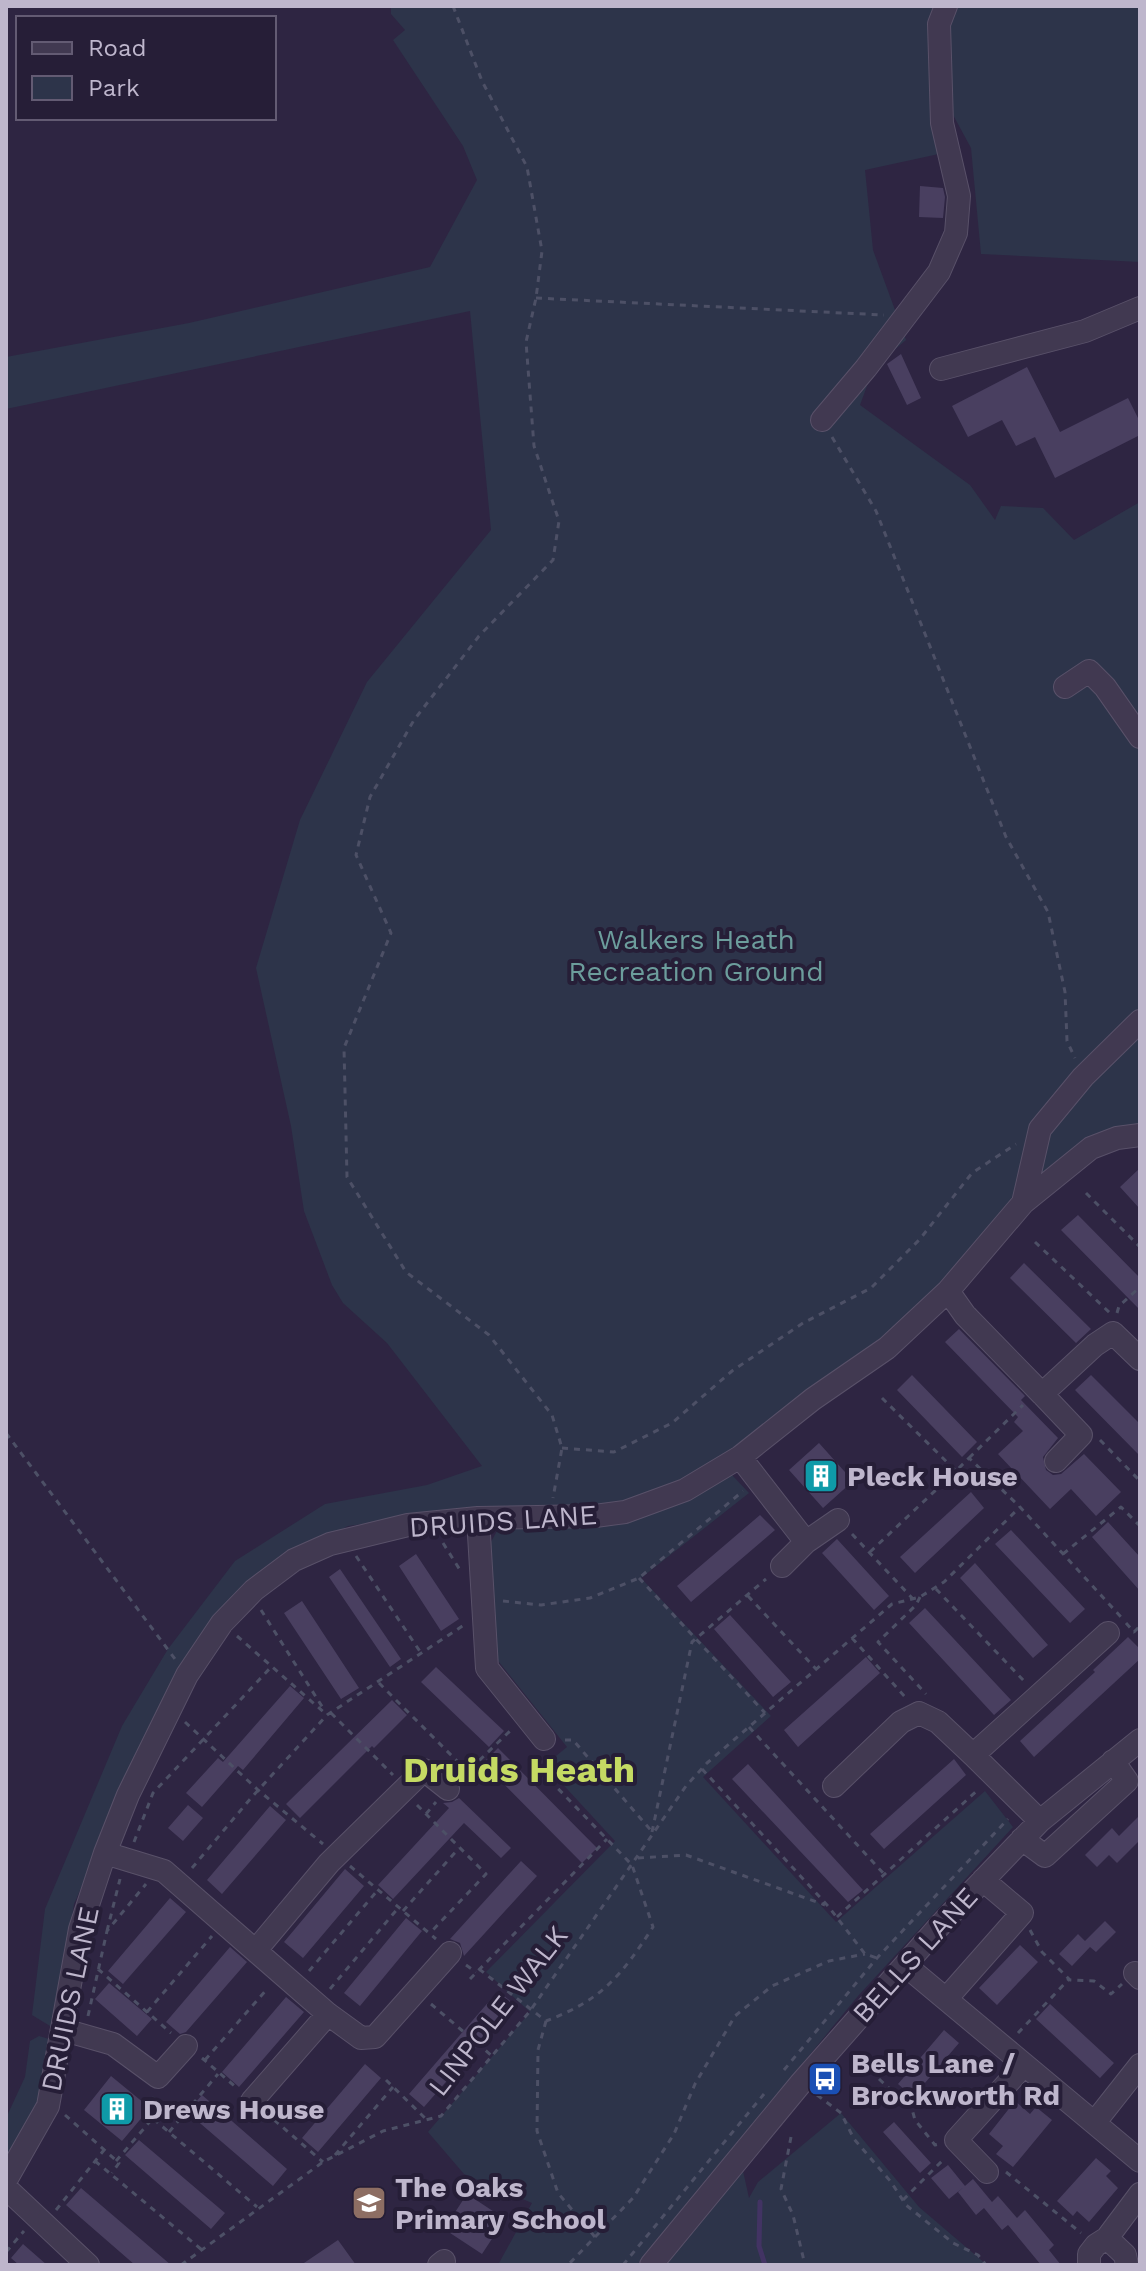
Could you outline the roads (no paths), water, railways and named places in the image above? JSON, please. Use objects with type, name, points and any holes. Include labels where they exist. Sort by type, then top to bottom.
[{"type":"street","points":[[822,420],[939,272],[956,233],[959,196],[942,123],[939,24],[946,6]]},
{"type":"street","points":[[941,369],[1085,331],[1140,308]]},
{"type":"street","points":[[1065,687],[1089,671],[1105,687],[1140,737]]},
{"type":"street","points":[[1023,1203],[1040,1129],[1083,1077],[1140,1021]]},
{"type":"street","name":"DRUIDS LANE","points":[[6,2180],[48,2106],[74,2033],[80,1929],[128,1795],[187,1675],[222,1623],[254,1590],[294,1560],[330,1544],[408,1525],[478,1518],[595,1516],[625,1512],[685,1490],[740,1457],[813,1399],[887,1348],[948,1291],[1023,1203],[1091,1148],[1117,1138],[1140,1135]]},
{"type":"street","points":[[948,1291],[965,1315],[1081,1435],[1056,1461]]},
{"type":"street","points":[[1042,1394],[1095,1345],[1113,1333],[1140,1359]]},
{"type":"street","points":[[740,1457],[806,1542]]},
{"type":"street","points":[[478,1518],[487,1668],[544,1739]]},
{"type":"street","points":[[782,1566],[806,1542],[838,1520]]},
{"type":"street","points":[[973,1755],[1108,1633]]},
{"type":"street","points":[[834,1786],[901,1722],[929,1718],[973,1755],[1040,1821]]},
{"type":"street","name":"BELLS LANE","points":[[651,2265],[801,2083],[983,1880],[1040,1821],[1140,1740]]},
{"type":"street","points":[[1022,1839],[1045,1856],[1127,1781],[1113,1761]]},
{"type":"street","points":[[256,1950],[337,1855],[424,1770],[448,1789]]},
{"type":"street","points":[[105,1853],[159,1869],[361,2038],[375,2037],[450,1953]]},
{"type":"street","points":[[946,1999],[1022,1913],[983,1880]]},
{"type":"street","points":[[905,1965],[1140,2161]]},
{"type":"street","points":[[252,2101],[323,2009]]},
{"type":"street","points":[[74,2033],[113,2044],[158,2077],[186,2046]]},
{"type":"street","points":[[987,2172],[958,2142],[1024,2065]]},
{"type":"street","points":[[1095,2122],[1140,2065]]},
{"type":"street","points":[[6,2188],[88,2265]]},
{"type":"street","points":[[1127,2265],[1125,2255],[1097,2249],[1140,2194]]},
{"type":"waterway","points":[[760,2202],[759,2246],[765,2265]]},
{"type":"place","name":"Pleck House","points":[[821,1476]]},
{"type":"place","name":"Bells Lane / Brockworth Rd","points":[[825,2079]]},
{"type":"place","name":"Drews House","points":[[117,2109]]},
{"type":"place","name":"The Oaks Primary School","points":[[369,2203]]},
{"type":"district","name":"Druids Heath","points":[[519,1770]]},
{"type":"park label","name":"Walkers Heath Recreation Ground","points":[[696,955]]}]
